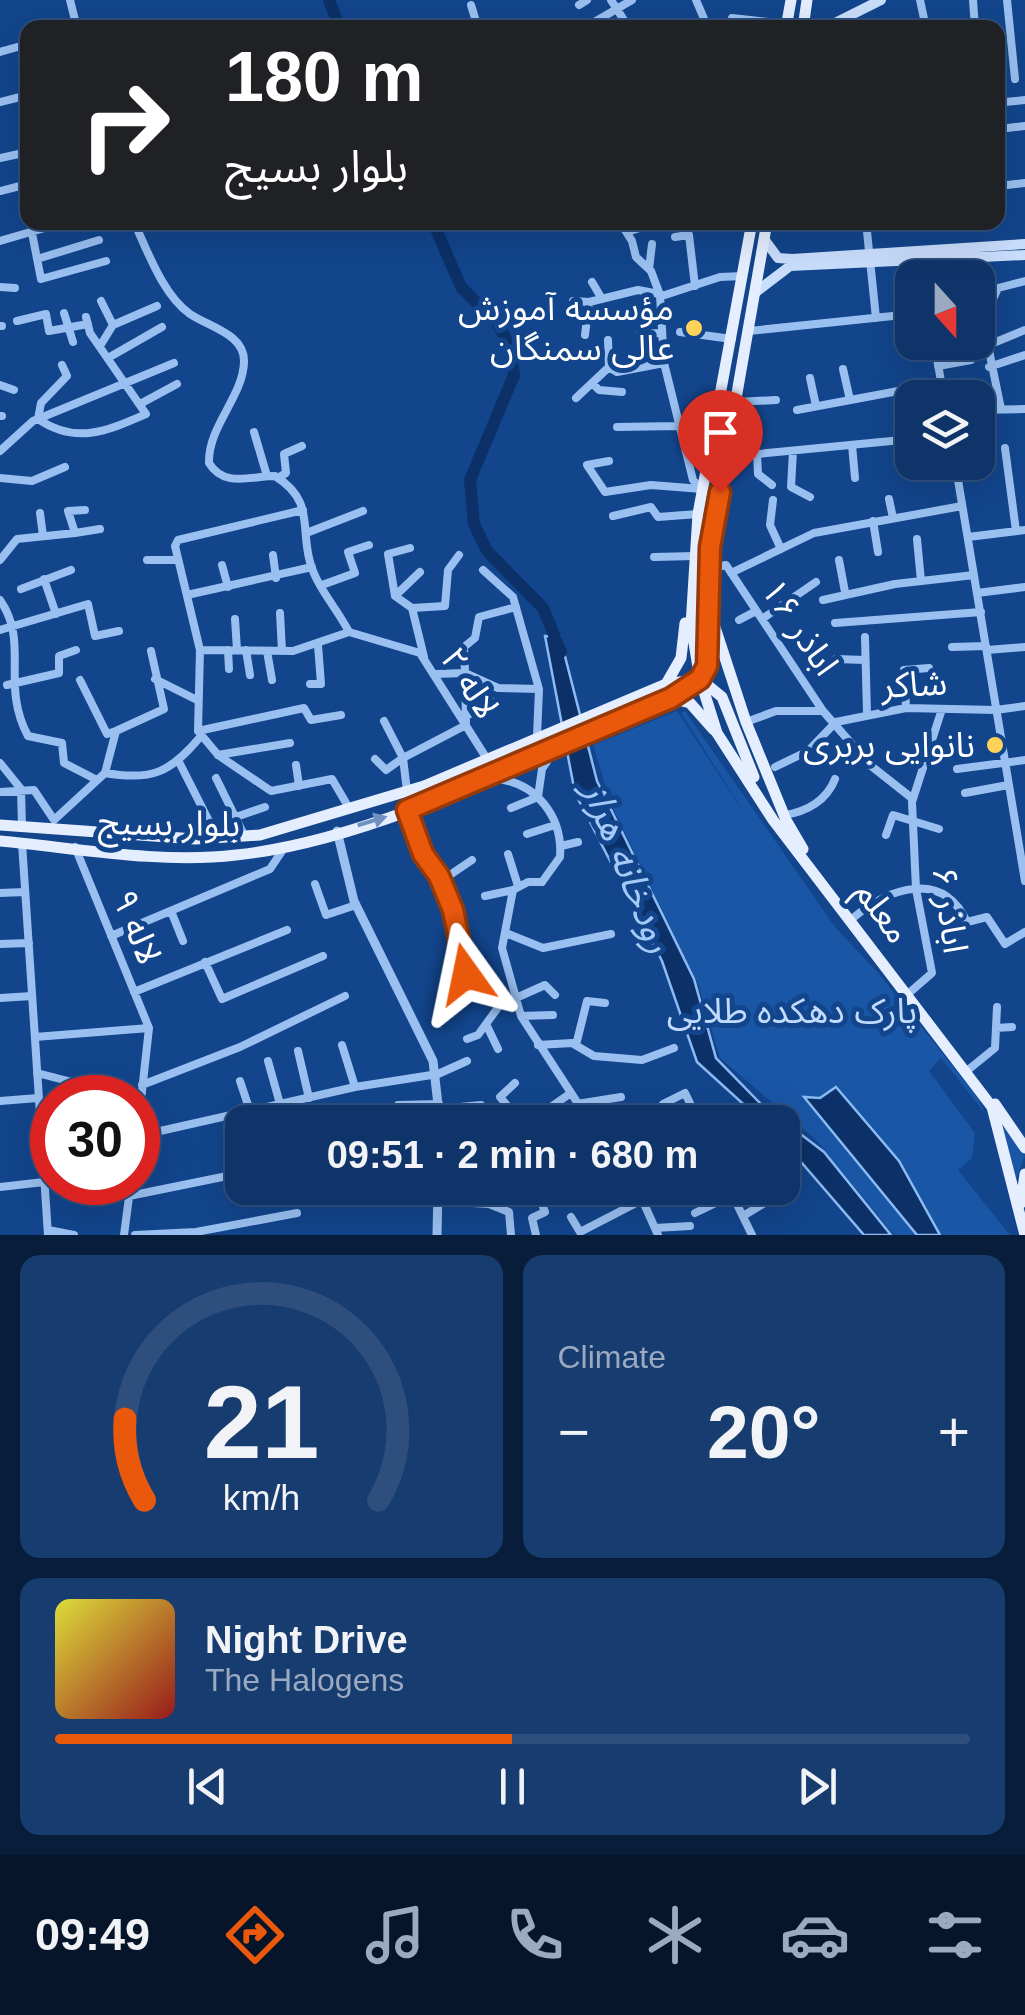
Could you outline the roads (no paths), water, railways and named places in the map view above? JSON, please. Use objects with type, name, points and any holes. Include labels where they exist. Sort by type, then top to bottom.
[{"type":"main road","points":[[841,20],[881,0]]},
{"type":"main road","points":[[666,684],[681,658],[698,514],[751,230]]},
{"type":"main road","points":[[700,679],[707,666],[709,641],[708,569],[766,230]]},
{"type":"main road","points":[[764,239],[778,258],[791,262],[1025,244]]},
{"type":"main road","points":[[869,258],[1025,255]]},
{"type":"main road","points":[[755,294],[761,284],[791,262]]},
{"type":"main road","points":[[691,590],[692,641],[717,733]]},
{"type":"main road","points":[[708,606],[746,722],[784,815]]},
{"type":"main road","points":[[692,641],[701,647],[709,641]]},
{"type":"main road","points":[[700,679],[724,702],[743,758],[770,802],[784,815]]},
{"type":"main road","name":"بلوار بسیج","points":[[0,826],[193,839],[246,837],[407,791],[666,684],[700,679]]},
{"type":"main road","name":"بلوار بسیج","points":[[0,840],[192,857],[284,848],[407,810],[487,778],[671,698],[700,679]]},
{"type":"main road","points":[[671,698],[690,704],[717,733]]},
{"type":"main road","points":[[712,708],[716,700],[724,702]]},
{"type":"main road","name":"معلم","points":[[717,733],[870,950],[992,1108],[1025,1235]]},
{"type":"main road","points":[[492,757],[510,759],[505,770]]},
{"type":"main road","name":"معلم","points":[[784,815],[805,852],[1025,1148]]},
{"type":"main road","points":[[192,857],[193,839]]},
{"type":"main road","points":[[1025,1174],[1021,1182],[1025,1224]]},
{"type":"street","points":[[594,20],[614,4],[632,0]]},
{"type":"street","points":[[1007,0],[1015,79]]},
{"type":"street","points":[[472,5],[476,20]]},
{"type":"street","points":[[732,18],[746,20]]},
{"type":"street","points":[[1006,102],[1025,100]]},
{"type":"street","points":[[0,241],[43,230]]},
{"type":"street","points":[[138,230],[180,306],[230,335],[243,353],[245,364],[218,425],[209,463],[214,472],[231,479],[278,478],[304,510],[312,568],[350,632],[318,646],[282,651],[200,650]]},
{"type":"street","points":[[633,230],[626,232],[636,257],[649,269],[660,295],[664,363],[693,480],[702,490]]},
{"type":"street","points":[[867,230],[876,318]]},
{"type":"street","points":[[32,234],[41,279],[106,261]]},
{"type":"street","points":[[675,237],[688,235],[695,286]]},
{"type":"street","points":[[37,259],[100,240]]},
{"type":"street","points":[[649,269],[652,244]]},
{"type":"street","points":[[573,301],[589,302],[638,290],[660,295],[742,276]]},
{"type":"street","points":[[995,294],[998,288],[1025,281]]},
{"type":"street","points":[[592,282],[602,299]]},
{"type":"street","points":[[0,287],[15,288]]},
{"type":"street","points":[[100,301],[113,324]]},
{"type":"street","points":[[584,335],[589,302]]},
{"type":"street","points":[[100,346],[113,324],[158,306]]},
{"type":"street","points":[[17,321],[46,314],[49,330],[87,321],[146,414],[105,432],[75,436],[38,419]]},
{"type":"street","points":[[64,314],[73,342]]},
{"type":"street","points":[[749,331],[895,316]]},
{"type":"street","points":[[108,358],[162,327]]},
{"type":"street","points":[[995,342],[1025,330]]},
{"type":"street","points":[[680,332],[732,339]]},
{"type":"street","points":[[640,334],[662,334]]},
{"type":"street","points":[[576,398],[608,367],[608,340]]},
{"type":"street","points":[[989,368],[1025,355]]},
{"type":"street","points":[[937,360],[940,380]]},
{"type":"street","points":[[938,366],[971,360]]},
{"type":"street","points":[[988,360],[1001,409]]},
{"type":"street","points":[[0,452],[38,419],[174,363]]},
{"type":"street","points":[[608,367],[616,372],[664,363]]},
{"type":"street","points":[[38,419],[41,403],[67,376],[62,365]]},
{"type":"street","points":[[843,369],[850,400]]},
{"type":"street","points":[[810,378],[816,406]]},
{"type":"street","points":[[592,382],[599,390],[622,392]]},
{"type":"street","points":[[140,404],[177,384]]},
{"type":"street","points":[[0,385],[14,390]]},
{"type":"street","points":[[797,410],[895,392]]},
{"type":"street","points":[[737,402],[776,400]]},
{"type":"street","points":[[995,409],[1025,409]]},
{"type":"street","points":[[617,427],[680,426]]},
{"type":"street","points":[[254,432],[267,476]]},
{"type":"street","points":[[727,457],[895,441]]},
{"type":"street","points":[[852,445],[855,478]]},
{"type":"street","points":[[278,478],[286,472],[284,454],[302,446]]},
{"type":"street","points":[[968,538],[1021,530],[1005,448]]},
{"type":"street","points":[[793,451],[791,487],[810,497]]},
{"type":"street","points":[[758,454],[758,474],[772,485]]},
{"type":"street","points":[[609,461],[587,465],[605,492],[673,485],[702,490]]},
{"type":"street","points":[[0,478],[32,481],[64,467]]},
{"type":"street","points":[[630,474],[632,488]]},
{"type":"street","points":[[958,480],[1025,881]]},
{"type":"street","points":[[889,499],[893,518]]},
{"type":"street","points":[[774,500],[770,524],[781,549]]},
{"type":"street","name":"اباذر ۱۶","points":[[731,573],[814,533],[962,506]]},
{"type":"street","points":[[613,516],[651,507],[658,517],[698,514]]},
{"type":"street","points":[[75,533],[68,511],[85,510]]},
{"type":"street","points":[[304,510],[178,540],[176,560],[200,650],[201,686],[196,700],[199,733],[218,755],[271,791],[332,779],[348,808]]},
{"type":"street","points":[[309,532],[363,511]]},
{"type":"street","points":[[40,513],[43,536]]},
{"type":"street","points":[[872,521],[878,552]]},
{"type":"street","points":[[0,560],[17,539],[100,529]]},
{"type":"street","points":[[917,539],[921,581]]},
{"type":"street","points":[[322,585],[355,573],[348,552],[368,545]]},
{"type":"street","points":[[410,548],[388,554],[395,596],[412,608],[445,606],[448,570],[459,556]]},
{"type":"street","points":[[273,556],[276,578]]},
{"type":"street","points":[[654,557],[694,556]]},
{"type":"street","points":[[147,560],[176,560]]},
{"type":"street","points":[[839,560],[845,592]]},
{"type":"street","points":[[222,564],[228,587]]},
{"type":"street","name":"اباذر ۱۶","points":[[708,569],[726,565],[823,711],[870,765],[914,800]]},
{"type":"street","points":[[186,595],[312,568]]},
{"type":"street","points":[[21,588],[71,570]]},
{"type":"street","points":[[483,570],[513,597],[538,689],[536,738]]},
{"type":"street","points":[[395,596],[420,572]]},
{"type":"street","points":[[823,600],[845,592],[974,576]]},
{"type":"street","points":[[44,579],[56,614]]},
{"type":"street","points":[[738,620],[759,615],[816,582]]},
{"type":"street","points":[[978,594],[1025,587]]},
{"type":"street","points":[[0,600],[12,655],[3,683],[13,717],[28,736],[62,743],[64,763],[101,776],[138,778],[179,762],[199,733],[304,708],[311,720],[341,716]]},
{"type":"street","points":[[5,629],[88,604],[95,636],[118,631]]},
{"type":"street","points":[[466,720],[464,647],[475,638],[479,617],[516,607]]},
{"type":"street","points":[[412,608],[424,658]]},
{"type":"street","points":[[836,623],[980,612]]},
{"type":"street","points":[[280,613],[282,651]]},
{"type":"street","points":[[234,619],[237,650],[250,675]]},
{"type":"street","name":"لاله ۲","points":[[350,632],[400,644],[424,658],[492,757]]},
{"type":"street","points":[[864,637],[867,714]]},
{"type":"street","points":[[310,684],[322,684],[318,646]]},
{"type":"street","points":[[952,646],[1025,647]]},
{"type":"street","points":[[3,683],[59,673],[59,656],[76,650]]},
{"type":"street","points":[[230,669],[237,650]]},
{"type":"street","points":[[268,650],[272,680]]},
{"type":"street","points":[[80,680],[106,734],[116,731],[164,710],[154,679],[151,651]]},
{"type":"street","points":[[836,658],[865,660]]},
{"type":"street","points":[[906,708],[904,670],[929,668]]},
{"type":"street","points":[[436,674],[465,673],[498,688],[538,689]]},
{"type":"street","points":[[154,679],[196,700]]},
{"type":"street","points":[[375,759],[386,770],[494,702]]},
{"type":"street","name":"شاکر","points":[[836,722],[906,708],[996,710],[1025,706]]},
{"type":"street","name":"اباذر ۶","points":[[909,993],[932,974],[916,889],[913,822],[914,800],[942,709]]},
{"type":"street","points":[[746,722],[776,711],[823,711]]},
{"type":"street","points":[[384,721],[402,759],[407,791]]},
{"type":"street","points":[[776,767],[808,750],[836,722]]},
{"type":"street","points":[[0,792],[34,790],[54,820],[101,776],[116,731]]},
{"type":"street","points":[[218,755],[290,742]]},
{"type":"street","points":[[538,797],[542,768],[558,746]]},
{"type":"street","points":[[957,769],[1025,760]]},
{"type":"street","points":[[179,762],[210,824]]},
{"type":"street","points":[[0,763],[21,789],[22,827]]},
{"type":"street","points":[[296,765],[299,786]]},
{"type":"street","points":[[216,778],[246,837]]},
{"type":"street","points":[[485,896],[542,882],[556,867],[561,846],[555,825],[538,797],[518,782],[487,778]]},
{"type":"street","points":[[784,815],[811,807],[830,792],[835,778]]},
{"type":"street","points":[[965,793],[1008,786]]},
{"type":"street","points":[[511,808],[538,797]]},
{"type":"street","points":[[236,818],[265,807]]},
{"type":"street","points":[[407,810],[423,854],[442,884],[466,974],[473,986],[502,1002],[545,985],[556,996]]},
{"type":"street","points":[[886,835],[893,816],[940,830]]},
{"type":"street","points":[[527,834],[555,825]]},
{"type":"street","points":[[337,831],[344,873],[356,905],[438,1074],[439,1105]]},
{"type":"street","points":[[561,846],[578,842]]},
{"type":"street","points":[[22,843],[37,1074],[41,1075]]},
{"type":"street","name":"لاله ۹","points":[[75,848],[149,1028]]},
{"type":"street","points":[[111,936],[270,869],[284,848]]},
{"type":"street","points":[[508,854],[515,888],[502,948],[521,1016],[577,1104],[622,1097]]},
{"type":"street","points":[[432,893],[472,860]]},
{"type":"street","points":[[542,882],[546,895]]},
{"type":"street","points":[[314,884],[326,916],[356,905]]},
{"type":"street","points":[[853,918],[888,892],[916,889],[942,892],[958,902],[967,922],[987,917],[1005,944],[1025,932]]},
{"type":"street","points":[[0,893],[26,892]]},
{"type":"street","points":[[171,910],[183,941]]},
{"type":"street","points":[[134,992],[287,930]]},
{"type":"street","points":[[506,934],[543,948],[611,934]]},
{"type":"street","points":[[0,944],[29,943]]},
{"type":"street","points":[[205,962],[222,999],[323,956]]},
{"type":"street","points":[[0,998],[32,996]]},
{"type":"street","points":[[160,1078],[240,1047],[345,996]]},
{"type":"street","points":[[576,1045],[587,1001],[605,1003]]},
{"type":"street","points":[[467,1038],[486,1024],[502,1002]]},
{"type":"street","points":[[968,1070],[995,1048],[997,1007]]},
{"type":"street","points":[[521,1016],[552,1015]]},
{"type":"street","points":[[486,1024],[498,1050]]},
{"type":"street","points":[[996,1028],[1012,1027]]},
{"type":"street","points":[[34,1037],[149,1028],[143,1075]]},
{"type":"street","points":[[342,1045],[356,1087]]},
{"type":"street","points":[[538,1045],[576,1045],[594,1056],[642,1060],[674,1048]]},
{"type":"street","points":[[298,1051],[309,1098]]},
{"type":"street","points":[[268,1061],[280,1104]]},
{"type":"street","points":[[276,1105],[438,1074],[467,1062]]},
{"type":"street","points":[[240,1081],[248,1105]]},
{"type":"street","points":[[507,1105],[500,1097],[515,1083]]},
{"type":"street","points":[[554,1105],[571,1093]]},
{"type":"street","points":[[663,1104],[685,1094],[690,1105]]},
{"type":"street","points":[[0,1102],[30,1099]]},
{"type":"street","points":[[160,1131],[225,1117]]},
{"type":"street","points":[[160,1190],[225,1176]]},
{"type":"street","points":[[0,1187],[30,1184]]},
{"type":"street","points":[[46,1205],[48,1232],[74,1235]]},
{"type":"street","points":[[124,1235],[128,1205]]},
{"type":"street","points":[[437,1235],[438,1205]]},
{"type":"street","points":[[492,1205],[509,1212],[511,1235]]},
{"type":"street","points":[[536,1235],[532,1218],[545,1212],[542,1205]]},
{"type":"street","points":[[571,1217],[580,1232],[637,1205]]},
{"type":"street","points":[[644,1205],[656,1232],[690,1226]]},
{"type":"street","points":[[695,1212],[708,1205]]},
{"type":"street","points":[[738,1205],[748,1234]]},
{"type":"street","points":[[743,1216],[763,1205]]},
{"type":"street","points":[[134,1235],[197,1233],[297,1213]]},
{"type":"water","points":[[545,636],[560,637],[597,781],[694,979],[716,1058],[762,1105],[744,1105],[697,1062],[662,961],[575,793]]},
{"type":"water","points":[[836,1087],[899,1161],[940,1235],[917,1235],[804,1097],[820,1098]]},
{"type":"water","points":[[800,1134],[824,1152],[891,1235],[864,1235],[800,1161]]},
{"type":"waterway","name":"رودخانه هراز","points":[[329,0],[337,20]]},
{"type":"waterway","name":"رودخانه هراز","points":[[436,230],[461,287],[497,323],[510,346],[514,375],[470,480],[474,524],[487,551],[543,608],[561,652]]},
{"type":"place","name":"مؤسسه آموزش عالی سمنگان","points":[[694,328]]},
{"type":"place","name":"نانوایی بربری","points":[[995,745]]},
{"type":"park label","name":"پارک دهکده طلایی","points":[[792,1011]]}]
